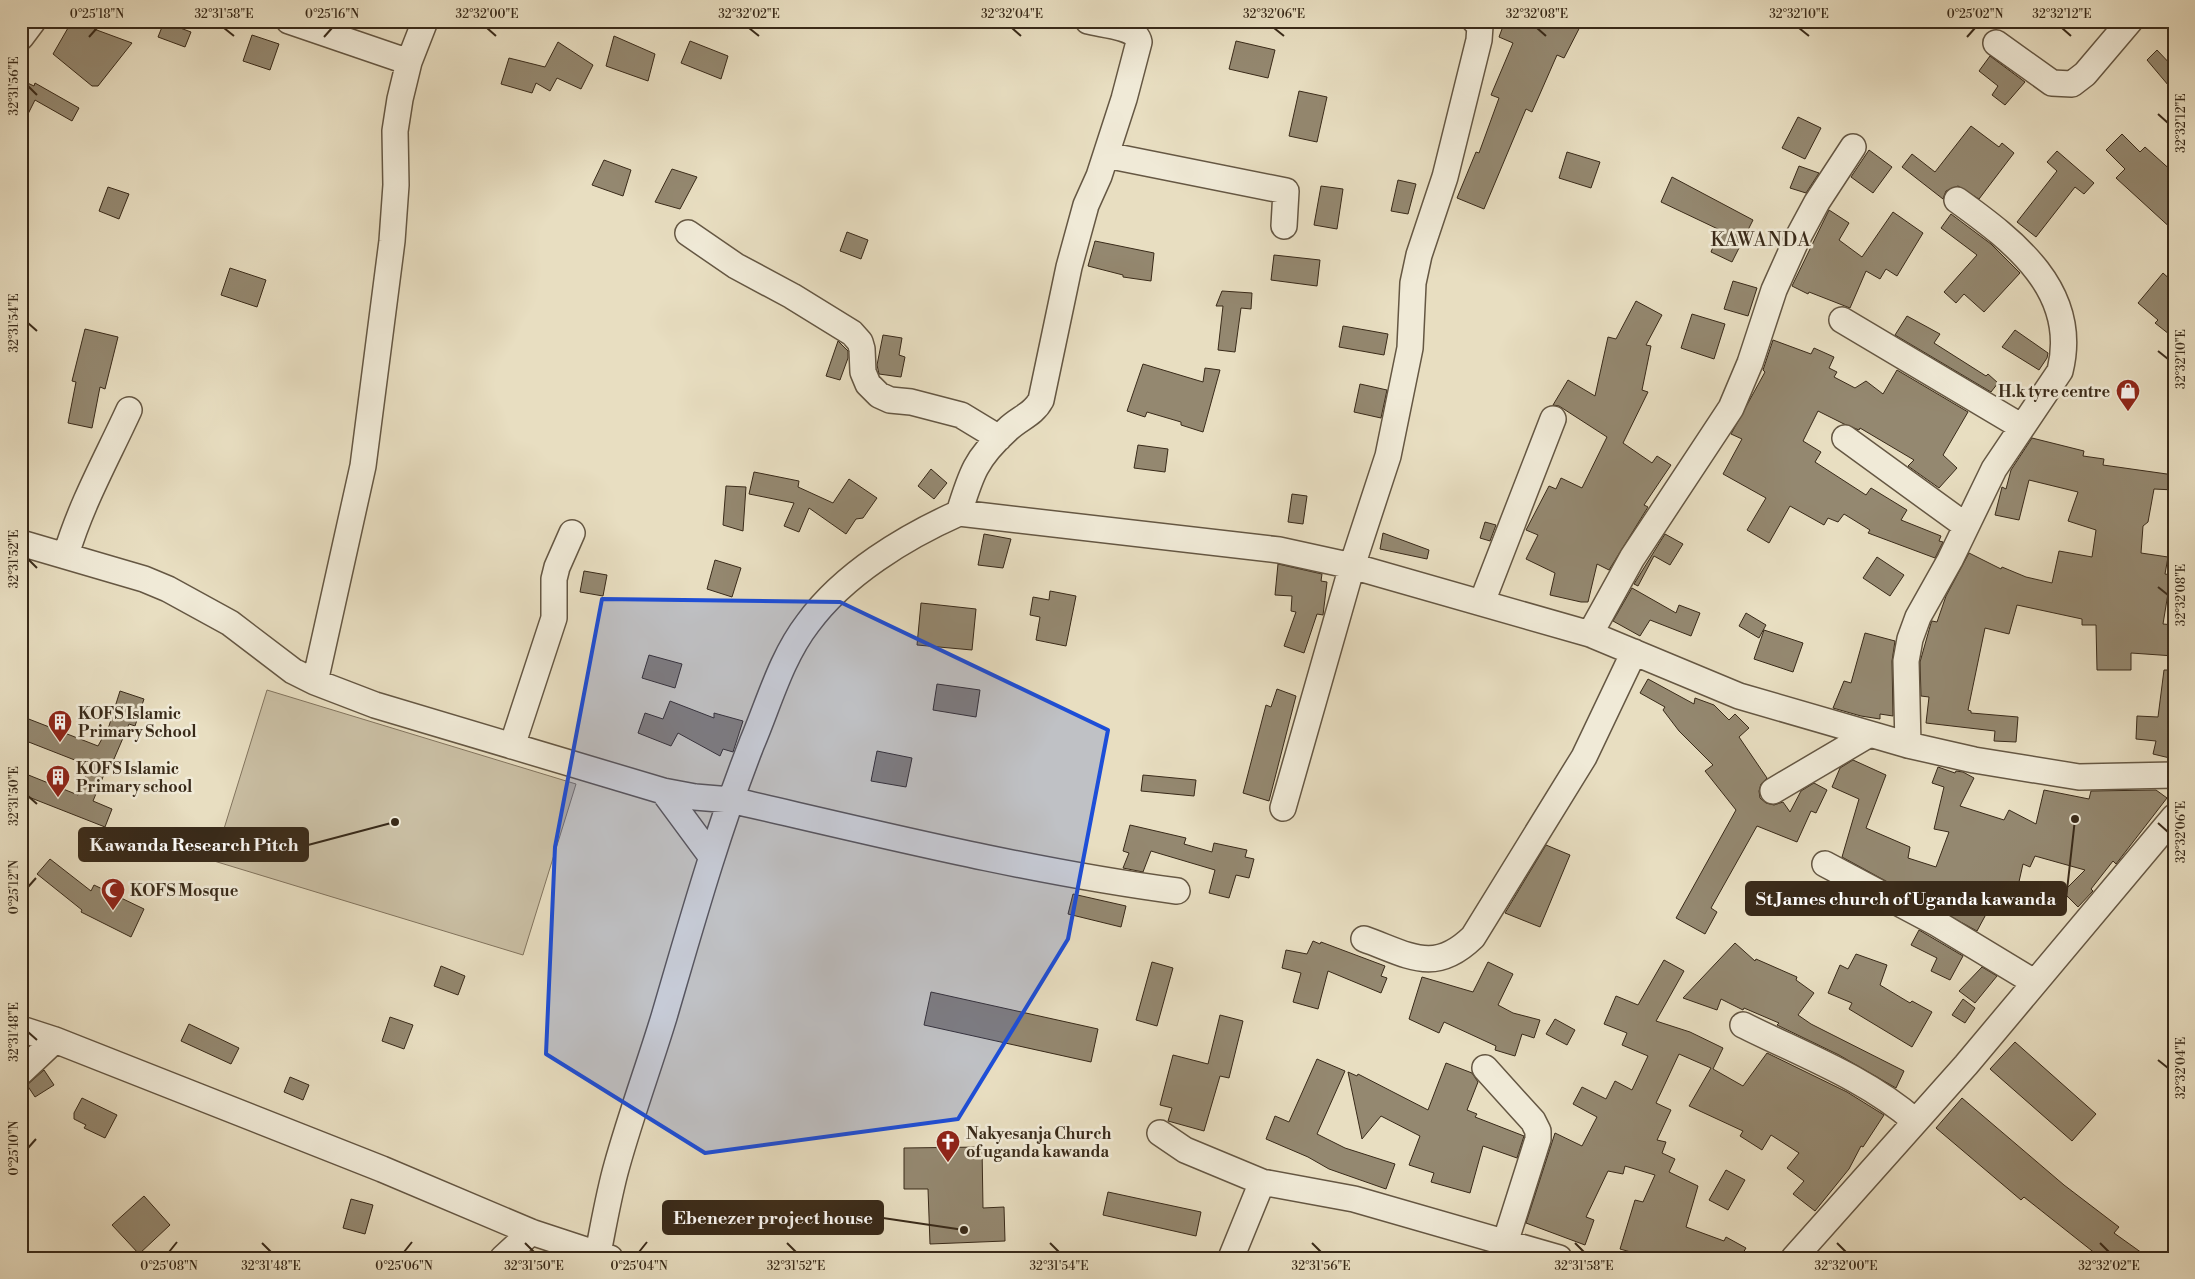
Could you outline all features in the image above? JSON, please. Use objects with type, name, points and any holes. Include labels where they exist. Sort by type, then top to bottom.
[{"type":"street","points":[[21,37],[33,21]]},
{"type":"street","points":[[289,21],[409,62]]},
{"type":"street","points":[[315,682],[363,466],[392,240],[396,184],[395,131],[409,62],[425,21]]},
{"type":"street","points":[[959,513],[971,473],[982,455],[1008,428],[1036,409],[1041,400],[1069,267],[1086,205],[1106,154],[1139,42],[1136,34],[1132,32],[1088,21]]},
{"type":"street","points":[[1283,808],[1352,566],[1388,456],[1410,348],[1412,283],[1418,255],[1445,177],[1479,40],[1480,26],[1475,21]]},
{"type":"street","points":[[1996,43],[2052,83],[2072,84],[2085,74],[2130,21]]},
{"type":"street","points":[[1590,634],[1632,558],[1731,408],[1750,363],[1774,290],[1796,241],[1817,202],[1853,147]]},
{"type":"street","points":[[1106,154],[1286,191],[1284,226]]},
{"type":"street","points":[[1908,745],[1906,661],[1910,639],[1918,617],[1950,560],[1994,468],[2060,371],[2064,347],[2061,318],[2052,291],[2027,258],[2000,231],[1957,200]]},
{"type":"street","points":[[688,233],[736,266],[792,296],[852,333],[860,342],[863,372],[868,384],[879,395],[890,400],[911,402],[961,415],[999,438]]},
{"type":"street","points":[[1842,320],[2022,426]]},
{"type":"street","points":[[66,556],[79,516],[128,410]]},
{"type":"street","points":[[1482,602],[1553,419]]},
{"type":"street","points":[[1845,438],[1966,526]]},
{"type":"street","points":[[21,1029],[55,1040],[382,1169],[531,1232],[604,1255],[617,1165],[649,1068],[712,856],[790,651],[808,622],[838,590],[874,561],[933,524],[959,513],[1279,550],[1352,566],[1590,634],[1739,696],[1868,735],[1974,760],[2079,777],[2174,775]]},
{"type":"street","points":[[512,746],[554,618],[554,579],[556,567],[572,533]]},
{"type":"street","points":[[21,543],[144,579],[168,590],[230,623],[293,671],[315,682],[376,705],[512,746],[663,791],[695,797],[732,800],[987,859],[1118,884],[1177,891]]},
{"type":"street","points":[[1364,939],[1423,960],[1436,960],[1461,949],[1473,937],[1584,757],[1634,652]]},
{"type":"street","points":[[1773,791],[1868,735]]},
{"type":"street","points":[[663,791],[712,856]]},
{"type":"street","points":[[1794,1258],[1915,1121],[2174,817]]},
{"type":"street","points":[[1825,864],[1938,924],[2034,982]]},
{"type":"street","points":[[1743,1025],[1888,1098],[1915,1121]]},
{"type":"street","points":[[21,1072],[55,1040]]},
{"type":"street","points":[[1485,1068],[1533,1121],[1538,1131],[1538,1139],[1505,1243]]},
{"type":"street","points":[[1160,1133],[1185,1150],[1262,1182],[1354,1199],[1559,1258]]},
{"type":"street","points":[[1231,1258],[1262,1182]]},
{"type":"street","points":[[503,1258],[531,1232]]},
{"type":"highlighted area","points":[[602,599],[840,602],[1108,730],[1068,939],[958,1119],[705,1153],[546,1054],[555,847]]},
{"type":"shaded area","points":[[267,690],[576,784],[523,955],[214,861]]},
{"type":"building","points":[[72,21],[99,21],[94,29],[132,43],[98,86],[92,86],[53,54]]},
{"type":"building","points":[[1505,21],[1533,21],[1544,26],[1546,21],[1583,21],[1564,58],[1557,55],[1532,112],[1526,109],[1484,209],[1457,198],[1476,152],[1479,153],[1499,98],[1491,95],[1513,43],[1499,37]]},
{"type":"building","points":[[164,22],[191,32],[185,47],[158,37]]},
{"type":"building","points":[[252,35],[279,44],[270,70],[243,61]]},
{"type":"building","points":[[614,36],[655,54],[648,81],[606,66]]},
{"type":"building","points":[[690,41],[728,56],[721,79],[681,63]]},
{"type":"building","points":[[1236,41],[1275,50],[1268,78],[1229,69]]},
{"type":"building","points":[[558,42],[593,65],[581,89],[557,78],[550,91],[536,83],[532,93],[501,84],[509,58],[545,67]]},
{"type":"building","points":[[2157,50],[2174,68],[2174,92],[2147,60]]},
{"type":"building","points":[[1990,56],[2025,82],[2005,105],[1992,95],[1998,86],[1979,71]]},
{"type":"building","points":[[21,80],[34,86],[35,83],[79,108],[72,121],[35,100],[21,128]]},
{"type":"building","points":[[1299,91],[1327,97],[1317,142],[1289,136]]},
{"type":"building","points":[[1798,117],[1821,128],[1805,159],[1782,148]]},
{"type":"building","points":[[1971,126],[1999,147],[2002,143],[2014,153],[1979,199],[1958,186],[1946,191],[1943,199],[1902,167],[1912,154],[1935,172]]},
{"type":"building","points":[[2122,134],[2140,152],[2145,147],[2174,173],[2174,231],[2116,178],[2125,169],[2106,150]]},
{"type":"building","points":[[1869,150],[1892,167],[1873,193],[1851,177]]},
{"type":"building","points":[[2057,151],[2094,183],[2084,194],[2075,187],[2036,237],[2017,222],[2057,171],[2047,162]]},
{"type":"building","points":[[1567,152],[1600,162],[1591,188],[1559,178]]},
{"type":"building","points":[[604,160],[631,170],[623,196],[592,185]]},
{"type":"building","points":[[1799,166],[1819,173],[1806,193],[1790,188]]},
{"type":"building","points":[[672,169],[697,177],[680,209],[655,202]]},
{"type":"building","points":[[1672,177],[1753,220],[1732,262],[1711,252],[1720,230],[1661,202]]},
{"type":"building","points":[[1398,180],[1416,184],[1408,214],[1391,211]]},
{"type":"building","points":[[1321,186],[1343,189],[1337,229],[1314,225]]},
{"type":"building","points":[[108,187],[129,194],[119,219],[99,211]]},
{"type":"building","points":[[1829,210],[1849,223],[1839,240],[1862,257],[1893,212],[1923,233],[1897,276],[1886,269],[1880,279],[1866,271],[1850,308],[1809,292],[1808,294],[1792,286]]},
{"type":"building","points":[[1951,214],[1991,244],[2020,273],[1984,312],[1964,294],[1956,303],[1944,292],[1977,255],[1941,228]]},
{"type":"building","points":[[847,232],[868,240],[861,259],[840,251]]},
{"type":"building","points":[[1095,241],[1154,253],[1151,281],[1123,277],[1123,275],[1088,266]]},
{"type":"building","points":[[1274,255],[1320,260],[1317,286],[1271,280]]},
{"type":"building","points":[[230,268],[266,280],[257,307],[221,295]]},
{"type":"building","points":[[2163,273],[2174,283],[2174,338],[2155,323],[2158,320],[2138,303]]},
{"type":"building","points":[[1733,281],[1757,288],[1748,316],[1724,309]]},
{"type":"building","points":[[1222,291],[1252,293],[1251,309],[1241,308],[1235,352],[1218,350],[1223,306],[1216,306]]},
{"type":"building","points":[[1636,301],[1662,315],[1646,345],[1651,346],[1642,390],[1648,392],[1623,443],[1652,463],[1657,456],[1671,465],[1644,505],[1648,507],[1609,570],[1597,564],[1588,602],[1550,595],[1555,573],[1526,559],[1538,535],[1526,530],[1549,486],[1556,489],[1561,478],[1582,488],[1607,437],[1559,406],[1553,405],[1568,380],[1595,396],[1608,337],[1616,339]]},
{"type":"building","points":[[1692,314],[1725,324],[1714,359],[1681,348]]},
{"type":"building","points":[[1907,316],[1940,334],[1934,343],[1986,376],[1988,374],[1998,383],[1991,392],[1895,335]]},
{"type":"building","points":[[1343,326],[1388,334],[1384,355],[1339,347]]},
{"type":"building","points":[[85,329],[118,337],[105,389],[100,387],[92,428],[68,423],[76,382],[72,381]]},
{"type":"building","points":[[2015,330],[2048,353],[2039,370],[2002,347]]},
{"type":"building","points":[[883,335],[902,338],[899,355],[905,357],[901,377],[879,374],[877,365]]},
{"type":"building","points":[[1773,340],[1811,354],[1814,348],[1834,357],[1829,368],[1837,372],[1834,377],[1855,388],[1866,381],[1883,394],[1897,370],[1968,412],[1943,455],[1957,468],[1939,488],[1908,466],[1914,460],[1860,428],[1859,430],[1844,424],[1818,411],[1803,441],[1821,452],[1815,462],[1866,495],[1871,488],[1907,510],[1901,520],[1941,536],[1939,541],[1943,542],[1935,558],[1868,533],[1870,530],[1844,514],[1838,522],[1828,518],[1824,525],[1790,506],[1769,543],[1747,530],[1766,498],[1723,474],[1742,439],[1731,434],[1765,372],[1763,370]]},
{"type":"building","points":[[838,341],[848,351],[848,358],[840,380],[826,376]]},
{"type":"building","points":[[1143,364],[1203,382],[1205,368],[1220,370],[1203,432],[1181,425],[1181,422],[1147,412],[1145,417],[1127,411]]},
{"type":"building","points":[[1360,384],[1387,390],[1381,418],[1354,412]]},
{"type":"building","points":[[2032,438],[2084,451],[2083,456],[2104,459],[2103,465],[2174,475],[2174,490],[2154,489],[2148,522],[2143,526],[2141,553],[2168,557],[2165,574],[2171,575],[2163,624],[2174,625],[2174,656],[2131,653],[2131,670],[2097,670],[2096,625],[2082,625],[2082,619],[2017,605],[2009,634],[1985,628],[1968,710],[1971,713],[2018,717],[2016,742],[1994,741],[1995,731],[1926,723],[1929,697],[1921,696],[1920,662],[1931,623],[1932,621],[1937,622],[1946,596],[1969,553],[2001,569],[2002,567],[2026,577],[2052,583],[2059,551],[2092,557],[2096,530],[2068,521],[2078,492],[2029,480],[2019,520],[1995,515],[2002,487],[2006,489],[2011,470]]},
{"type":"building","points":[[1138,445],[1168,449],[1165,472],[1134,468]]},
{"type":"building","points":[[931,469],[947,483],[934,499],[918,486]]},
{"type":"building","points":[[754,472],[799,481],[798,487],[833,503],[849,479],[877,498],[863,518],[856,519],[846,534],[809,508],[799,532],[784,526],[794,503],[749,494]]},
{"type":"building","points":[[726,486],[746,487],[743,531],[723,525]]},
{"type":"building","points":[[1292,494],[1307,496],[1303,524],[1288,522]]},
{"type":"building","points":[[1485,522],[1496,525],[1490,541],[1480,538]]},
{"type":"building","points":[[1383,533],[1429,550],[1427,559],[1380,549]]},
{"type":"building","points":[[984,534],[1011,539],[1003,568],[978,565]]},
{"type":"building","points":[[1665,534],[1683,544],[1670,565],[1654,556],[1638,586],[1634,584]]},
{"type":"building","points":[[1877,557],[1904,575],[1890,596],[1863,578]]},
{"type":"building","points":[[715,560],[741,568],[732,597],[707,589]]},
{"type":"building","points":[[1278,564],[1322,574],[1321,581],[1327,582],[1323,615],[1317,614],[1304,653],[1284,646],[1296,612],[1291,611],[1292,596],[1275,595]]},
{"type":"building","points":[[584,571],[607,575],[603,596],[580,592]]},
{"type":"building","points":[[1632,588],[1676,613],[1679,605],[1700,613],[1691,636],[1650,620],[1640,636],[1613,621]]},
{"type":"building","points":[[1050,591],[1076,596],[1066,646],[1036,640],[1040,617],[1030,615],[1033,597],[1049,600]]},
{"type":"building","points":[[921,603],[976,609],[972,650],[917,645]]},
{"type":"building","points":[[1746,613],[1766,625],[1759,638],[1739,626]]},
{"type":"building","points":[[1764,630],[1803,643],[1793,672],[1754,659]]},
{"type":"building","points":[[1865,633],[1895,641],[1892,661],[1893,716],[1880,714],[1880,719],[1833,708],[1844,681],[1851,683]]},
{"type":"building","points":[[649,655],[682,664],[675,688],[642,678]]},
{"type":"building","points":[[2164,670],[2174,670],[2174,759],[2153,754],[2156,741],[2136,739],[2137,716],[2158,717]]},
{"type":"building","points":[[1648,679],[1694,704],[1695,698],[1714,705],[1729,720],[1735,714],[1749,728],[1739,737],[1767,778],[1761,784],[1759,791],[1760,798],[1766,803],[1774,805],[1783,802],[1790,812],[1801,791],[1814,783],[1827,790],[1816,813],[1811,811],[1797,842],[1757,826],[1711,908],[1717,912],[1705,934],[1676,918],[1736,810],[1705,771],[1713,765],[1679,731],[1663,710],[1665,707],[1640,693]]},
{"type":"building","points":[[937,684],[980,690],[976,717],[933,710]]},
{"type":"building","points":[[1277,689],[1296,696],[1269,801],[1243,793],[1266,705],[1271,707]]},
{"type":"building","points":[[120,691],[144,699],[135,726],[129,724],[108,773],[105,772],[93,801],[112,809],[105,827],[21,794],[21,772],[78,795],[90,766],[21,739],[21,716],[98,746],[109,726]]},
{"type":"building","points":[[670,701],[714,718],[714,713],[743,721],[733,752],[723,749],[720,756],[678,733],[671,746],[638,733],[645,713],[663,719]]},
{"type":"building","points":[[877,751],[912,758],[906,787],[871,781]]},
{"type":"building","points":[[1853,760],[1886,775],[1866,828],[1910,847],[1908,858],[1936,867],[1949,832],[1934,829],[1944,787],[1932,783],[1938,767],[1955,773],[1956,771],[1963,772],[1974,778],[1960,806],[2004,820],[2009,810],[2036,824],[2044,790],[2089,799],[2091,791],[2156,790],[2167,798],[2116,864],[2113,861],[2091,889],[2093,891],[2078,907],[2063,892],[2085,870],[2035,856],[2030,867],[2023,864],[2016,895],[1998,892],[1977,931],[1842,857],[1859,799],[1832,787],[1840,768]]},
{"type":"building","points":[[1143,775],[1196,780],[1194,796],[1141,791]]},
{"type":"building","points":[[1130,825],[1186,838],[1184,844],[1212,852],[1214,843],[1247,850],[1245,857],[1254,859],[1249,878],[1236,875],[1229,898],[1209,893],[1215,870],[1151,851],[1143,872],[1123,868],[1129,853],[1123,851]]},
{"type":"building","points":[[1546,845],[1570,855],[1540,927],[1505,913]]},
{"type":"building","name":"KOFS Mosque","points":[[50,859],[91,891],[94,885],[144,909],[131,937],[81,912],[82,910],[37,874]]},
{"type":"building","points":[[1073,894],[1126,906],[1121,927],[1068,914]]},
{"type":"building","points":[[1919,930],[1963,956],[1950,980],[1931,971],[1937,958],[1911,945]]},
{"type":"building","points":[[1313,941],[1320,944],[1321,942],[1385,966],[1381,976],[1387,978],[1381,993],[1328,971],[1318,1009],[1293,1002],[1301,973],[1282,968],[1286,950],[1307,954]]},
{"type":"building","points":[[1735,943],[1755,961],[1756,959],[1797,977],[1796,980],[1814,993],[1798,1015],[1811,1024],[1904,1071],[1896,1088],[1839,1055],[1777,1025],[1779,1023],[1744,1008],[1743,1010],[1721,999],[1717,1010],[1683,998]]},
{"type":"building","points":[[1856,954],[1887,965],[1880,985],[1910,1003],[1912,1001],[1932,1012],[1912,1047],[1849,1009],[1852,1003],[1828,993],[1840,965],[1848,969]]},
{"type":"building","points":[[1664,960],[1684,971],[1656,1021],[1690,1032],[1723,1048],[1713,1069],[1743,1086],[1767,1053],[1847,1092],[1884,1115],[1863,1147],[1861,1146],[1849,1169],[1815,1211],[1793,1194],[1804,1181],[1787,1168],[1799,1153],[1771,1135],[1762,1150],[1740,1136],[1743,1131],[1689,1106],[1711,1068],[1679,1054],[1656,1103],[1671,1110],[1657,1140],[1666,1142],[1662,1153],[1675,1159],[1669,1172],[1698,1186],[1686,1227],[1724,1241],[1726,1237],[1746,1248],[1740,1258],[1652,1258],[1620,1249],[1635,1200],[1643,1202],[1655,1175],[1625,1166],[1623,1174],[1608,1171],[1586,1217],[1594,1220],[1585,1245],[1526,1223],[1555,1133],[1582,1146],[1597,1117],[1573,1104],[1582,1087],[1606,1099],[1615,1081],[1632,1090],[1648,1056],[1622,1045],[1627,1033],[1604,1024],[1616,996],[1638,1005]]},
{"type":"building","points":[[1152,962],[1173,968],[1157,1026],[1136,1020]]},
{"type":"building","points":[[1488,962],[1513,974],[1498,1005],[1513,1013],[1540,1020],[1534,1038],[1522,1034],[1515,1056],[1495,1050],[1496,1046],[1444,1022],[1439,1033],[1409,1019],[1422,977],[1473,992]]},
{"type":"building","points":[[441,966],[465,976],[458,995],[434,986]]},
{"type":"building","points":[[1982,967],[1997,976],[1975,1003],[1959,991]]},
{"type":"building","points":[[931,992],[1098,1029],[1091,1062],[924,1025]]},
{"type":"building","points":[[1963,999],[1975,1008],[1965,1023],[1952,1015]]},
{"type":"building","points":[[1220,1015],[1243,1021],[1229,1078],[1220,1076],[1204,1131],[1168,1121],[1172,1108],[1160,1105],[1173,1055],[1208,1064]]},
{"type":"building","points":[[390,1017],[413,1025],[404,1049],[382,1041]]},
{"type":"building","points":[[1555,1019],[1575,1030],[1567,1045],[1546,1034]]},
{"type":"building","points":[[189,1024],[239,1048],[231,1064],[181,1041]]},
{"type":"building","points":[[2015,1042],[2096,1114],[2072,1141],[1990,1069]]},
{"type":"building","points":[[1317,1059],[1345,1071],[1317,1134],[1345,1148],[1395,1164],[1386,1189],[1329,1169],[1308,1157],[1266,1139],[1275,1116],[1289,1122]]},
{"type":"building","points":[[1446,1063],[1472,1073],[1478,1082],[1467,1110],[1477,1114],[1475,1117],[1524,1136],[1517,1158],[1483,1146],[1470,1193],[1431,1182],[1434,1173],[1409,1165],[1420,1136],[1381,1116],[1362,1139],[1348,1072],[1357,1076],[1358,1074],[1428,1110]]},
{"type":"building","points":[[44,1070],[54,1085],[35,1097],[27,1085]]},
{"type":"building","points":[[290,1077],[309,1085],[303,1100],[284,1092]]},
{"type":"building","points":[[82,1098],[117,1115],[105,1138],[84,1128],[86,1125],[74,1119],[74,1113]]},
{"type":"building","points":[[1962,1098],[2064,1185],[2119,1227],[2114,1233],[2149,1258],[2101,1258],[2024,1197],[2021,1200],[1936,1128]]},
{"type":"building","points":[[982,1147],[983,1208],[1004,1207],[1005,1241],[930,1244],[928,1189],[904,1189],[904,1148]]},
{"type":"building","points":[[1726,1170],[1745,1180],[1728,1210],[1709,1200]]},
{"type":"building","points":[[1108,1192],[1201,1212],[1196,1236],[1103,1215]]},
{"type":"building","points":[[144,1196],[170,1225],[139,1254],[112,1225]]},
{"type":"building","points":[[351,1199],[373,1205],[365,1234],[343,1228]]},
{"type":"place","name":"H.k tyre centre","points":[[2128,412]]},
{"type":"place","name":"KOFS Islamic Primary School","points":[[60,743]]},
{"type":"place","name":"KOFS Islamic Primary school","points":[[58,798]]},
{"type":"place","name":"St James church of Uganda kawanda","points":[[2075,819]]},
{"type":"place","name":"Kawanda Research Pitch","points":[[395,822]]},
{"type":"place","name":"KOFS Mosque","points":[[113,911]]},
{"type":"place","name":"Nakyesanja Church of uganda kawanda","points":[[948,1163]]},
{"type":"place","name":"Ebenezer project house","points":[[964,1230]]},
{"type":"district","name":"KAWANDA","points":[[1761,239]]}]
